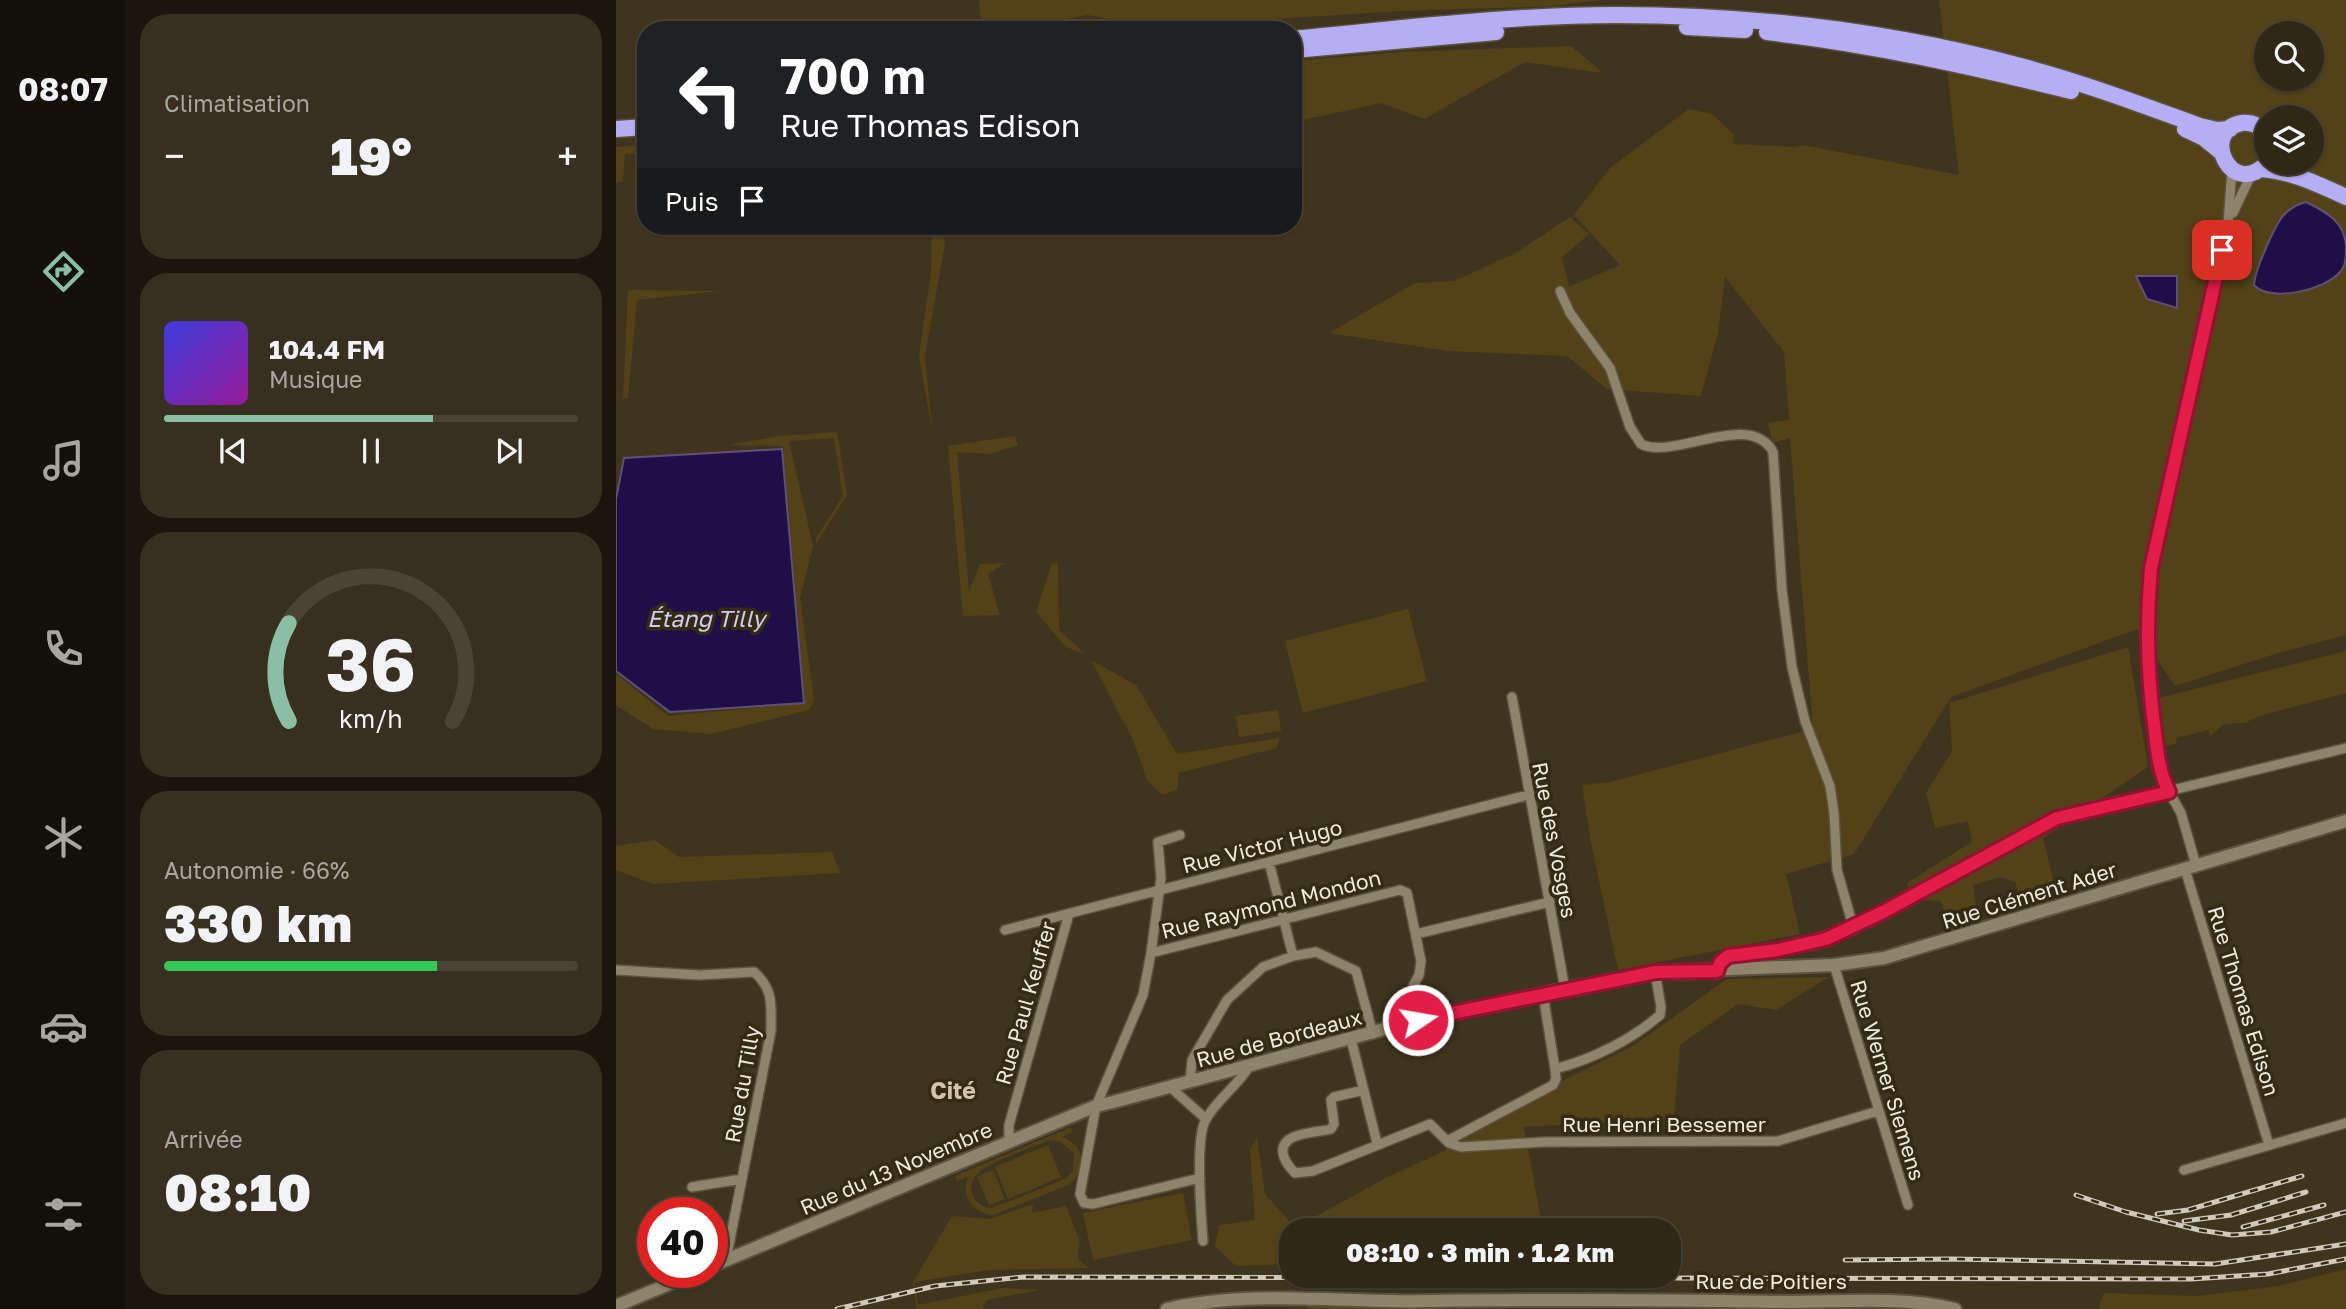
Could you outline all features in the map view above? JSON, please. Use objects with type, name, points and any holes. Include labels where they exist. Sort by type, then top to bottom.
[{"type":"highway","points":[[1302,38],[1559,16],[1690,16],[1802,25],[1900,39],[2001,61],[2076,82],[2200,126],[2217,130],[2230,129]]},
{"type":"highway","points":[[1302,49],[1559,27],[1742,29],[1821,38],[1926,56],[2074,92],[2189,130],[2221,152]]},
{"type":"highway","points":[[2254,126],[2250,123],[2236,125],[2230,129],[2224,135],[2221,152],[2223,159],[2232,169],[2245,173],[2254,170]]},
{"type":"highway","points":[[616,129],[637,128]]},
{"type":"highway","points":[[616,137],[637,136]]},
{"type":"highway","points":[[2290,175],[2346,197]]},
{"type":"highway","points":[[2316,175],[2346,189]]},
{"type":"street","points":[[2228,224],[2232,169]]},
{"type":"street","points":[[2228,224],[2243,187],[2254,175]]},
{"type":"street","name":"Rue Thomas Edison","points":[[2228,224],[2151,568],[2147,656],[2159,764],[2169,792],[2181,813],[2191,867],[2269,1144]]},
{"type":"street","points":[[1560,291],[1570,313],[1611,368],[1630,427],[1641,444],[1653,447],[1700,439],[1750,435],[1765,441],[1773,452],[1781,579],[1792,667],[1805,721],[1830,786],[1837,870],[1853,926]]},
{"type":"street","name":"Rue des Vosges","points":[[1512,697],[1565,989]]},
{"type":"street","points":[[1717,971],[1720,963],[1728,956],[1803,946],[1826,939],[1883,912],[2057,818],[2346,748]]},
{"type":"street","name":"Rue Victor Hugo","points":[[1005,930],[1528,795]]},
{"type":"street","name":"Rue Clément Ader","points":[[1717,971],[1834,965],[1884,958],[2346,821]]},
{"type":"street","points":[[1180,835],[1158,842],[1159,890],[1143,995],[1096,1107],[1080,1194],[1084,1203],[1093,1204],[1200,1178]]},
{"type":"street","points":[[1269,862],[1293,956]]},
{"type":"street","name":"Rue Raymond Mondon","points":[[1151,953],[1400,890],[1407,893],[1416,934]]},
{"type":"street","points":[[1418,1020],[1413,986],[1419,975],[1421,961],[1416,934],[1550,902]]},
{"type":"street","name":"Rue Paul Keuffer","points":[[1009,1142],[1009,1125],[1069,914]]},
{"type":"street","points":[[1190,1081],[1192,1060],[1227,1000],[1263,967],[1293,956],[1317,952],[1356,971],[1373,1034]]},
{"type":"street","name":"Rue Werner Siemens","points":[[1834,965],[1908,1205]]},
{"type":"street","name":"Rue du Tilly","points":[[616,970],[699,975],[754,972],[766,982],[770,996],[771,1031],[728,1251]]},
{"type":"street","name":"Rue de Bordeaux","points":[[1096,1107],[1418,1020],[1656,972],[1717,971]]},
{"type":"street","points":[[1555,1069],[1598,1054],[1629,1038],[1660,1015],[1656,972]]},
{"type":"street","points":[[1447,1141],[1553,1085],[1556,1079],[1555,1069],[1542,994]]},
{"type":"street","points":[[1351,1039],[1364,1090],[1377,1143],[1324,1167],[1295,1173],[1288,1167],[1282,1149],[1284,1143],[1293,1137],[1331,1129],[1334,1124],[1331,1100],[1364,1090]]},
{"type":"street","points":[[1203,1241],[1200,1178],[1202,1129],[1206,1119],[1243,1077],[1250,1065]]},
{"type":"street","points":[[1170,1087],[1206,1119]]},
{"type":"street","name":"Rue du 13 Novembre","points":[[728,1260],[1096,1107]]},
{"type":"street","name":"Rue Henri Bessemer","points":[[1377,1143],[1430,1124],[1447,1141],[1461,1147],[1543,1142],[1778,1141],[1878,1111]]},
{"type":"street","points":[[2184,1170],[2346,1123]]},
{"type":"street","points":[[692,1187],[742,1179]]},
{"type":"street","points":[[616,1306],[659,1288]]},
{"type":"street","name":"Rue de Poitiers","points":[[1167,1309],[1204,1303],[1279,1300],[1559,1298],[1787,1305],[1856,1301],[1937,1305],[1955,1309]]},
{"type":"shaded area","points":[[979,0],[1601,0],[1553,6],[1400,11],[1244,21],[1119,21],[1088,15],[1055,21],[981,21]]},
{"type":"shaded area","points":[[1939,0],[2346,0],[2346,635],[2175,686],[2137,629],[1951,697],[1854,854],[1786,874],[1800,934],[1618,970],[1591,843],[1582,785],[1610,782],[1813,729],[1790,438],[1773,443],[1768,423],[1789,420],[1784,352],[1725,277],[1718,333],[1701,396],[1607,389],[1567,356],[1449,351],[1329,333],[1415,283],[1454,281],[1514,254],[1570,217],[1589,234],[1562,257],[1569,287],[1620,265],[1574,215],[1610,168],[1689,109],[1712,114],[1734,135],[1733,144],[1794,147],[1803,145],[1959,175]]},
{"type":"shaded area","points":[[1571,46],[1603,73],[1525,62],[1424,119],[1381,103],[1302,120],[1302,60],[1401,52]]},
{"type":"shaded area","points":[[637,146],[637,153],[625,154],[623,181],[616,183],[616,147]]},
{"type":"shaded area","points":[[932,235],[943,235],[945,243],[925,356],[932,429],[919,356],[931,273]]},
{"type":"shaded area","points":[[628,290],[719,291],[637,300],[628,398],[623,399]]},
{"type":"shaded area","points":[[837,432],[847,495],[816,544],[816,538],[843,496],[834,438],[789,441],[813,546],[800,598],[814,700],[809,710],[711,734],[653,729],[616,705],[616,674],[668,716],[805,703],[783,446],[729,445],[780,436]]},
{"type":"shaded area","points":[[1015,436],[1018,445],[989,454],[957,452],[969,591],[980,564],[1005,563],[988,574],[1000,615],[963,616],[948,446]]},
{"type":"shaded area","points":[[1052,563],[1058,564],[1059,630],[1085,654],[1066,647],[1036,612]]},
{"type":"shaded area","points":[[1408,609],[1427,681],[1303,713],[1285,641]]},
{"type":"shaded area","points":[[2128,647],[2148,767],[2043,838],[2058,900],[2024,908],[2015,882],[2000,877],[1973,885],[1978,921],[1949,929],[1941,901],[1912,899],[1907,883],[1972,842],[1968,821],[1935,828],[1926,793],[1952,751],[1949,703]]},
{"type":"shaded area","points":[[2346,651],[2346,693],[2259,716],[2245,723],[2224,724],[2210,736],[2208,730],[2176,738],[2177,743],[2166,746],[2159,698]]},
{"type":"shaded area","points":[[1091,660],[1136,685],[1177,754],[1280,738],[1276,748],[1179,773],[1177,790],[1162,795],[1147,780],[1133,740]]},
{"type":"shaded area","points":[[1278,710],[1281,731],[1239,737],[1236,716]]},
{"type":"shaded area","points":[[655,840],[679,857],[832,852],[840,873],[653,884],[616,870],[616,846]]},
{"type":"shaded area","points":[[1829,977],[1776,1010],[1738,1004],[1680,1045],[1674,1118],[1524,1127],[1541,1218],[1313,1218],[1386,1178],[1444,1151],[1530,1097],[1633,1046],[1727,979]]},
{"type":"shaded area","points":[[1414,1036],[1430,1038],[1433,1047],[1404,1054],[1401,1039]]},
{"type":"shaded area","points":[[1071,1127],[1073,1132],[1062,1137],[1076,1146],[1081,1159],[1078,1173],[1068,1185],[993,1215],[980,1211],[970,1203],[966,1191],[968,1177],[957,1181],[955,1176]],"holes":[[[1045,1142],[1061,1142],[1074,1153],[1073,1171],[1065,1179],[992,1208],[982,1206],[975,1200],[973,1180],[985,1168]]]},
{"type":"shaded area","points":[[1257,1138],[1265,1194],[1287,1218],[1279,1218],[1279,1264],[1236,1266],[1215,1246],[1219,1225],[1255,1220],[1250,1149]]},
{"type":"shaded area","points":[[1048,1145],[1061,1177],[1008,1199],[995,1167]]},
{"type":"shaded area","points":[[993,1170],[1005,1199],[989,1205],[977,1177]]},
{"type":"shaded area","points":[[1183,1193],[1192,1240],[1093,1260],[1083,1213]]},
{"type":"shaded area","points":[[1033,1204],[1032,1213],[1066,1206],[1079,1239],[1078,1259],[1089,1268],[988,1270],[914,1282],[918,1305],[1003,1288],[1040,1290],[986,1300],[982,1309],[917,1309],[913,1282],[952,1216],[990,1219]]},
{"type":"shaded area","points":[[2346,1269],[2346,1309],[2101,1309],[2099,1305],[2104,1293],[2198,1296],[2279,1286]]},
{"type":"shaded area","points":[[1307,1302],[1406,1302],[1424,1309],[1307,1309]]},
{"type":"water","points":[[2306,202],[2328,214],[2343,232],[2346,258],[2343,268],[2332,279],[2310,289],[2284,294],[2262,290],[2254,285],[2255,278],[2274,231],[2287,212]]},
{"type":"water","points":[[2136,276],[2177,276],[2177,308],[2147,299]]},
{"type":"water","name":"Étang Tilly","points":[[782,449],[804,703],[670,712],[616,671],[616,499],[624,458]]},
{"type":"railway","points":[[2157,1214],[2188,1210],[2302,1176]]},
{"type":"railway","points":[[2184,1221],[2231,1215],[2306,1192]]},
{"type":"railway","points":[[2076,1195],[2126,1212],[2199,1230],[2232,1235],[2271,1232],[2346,1212]]},
{"type":"railway","points":[[2243,1227],[2324,1205]]},
{"type":"railway","points":[[1845,1260],[1951,1259],[2215,1264],[2346,1244]]},
{"type":"railway","points":[[837,1309],[935,1286],[1024,1277],[2191,1279],[2268,1274],[2346,1259]]},
{"type":"district","name":"Cité","points":[[953,1090]]},
{"type":"route","points":[[1418,1020],[1656,972],[1717,971],[1720,963],[1728,956],[1803,946],[1826,939],[1883,912],[2057,818],[2169,792],[2159,764],[2150,697],[2147,610],[2151,568],[2222,250]]}]
